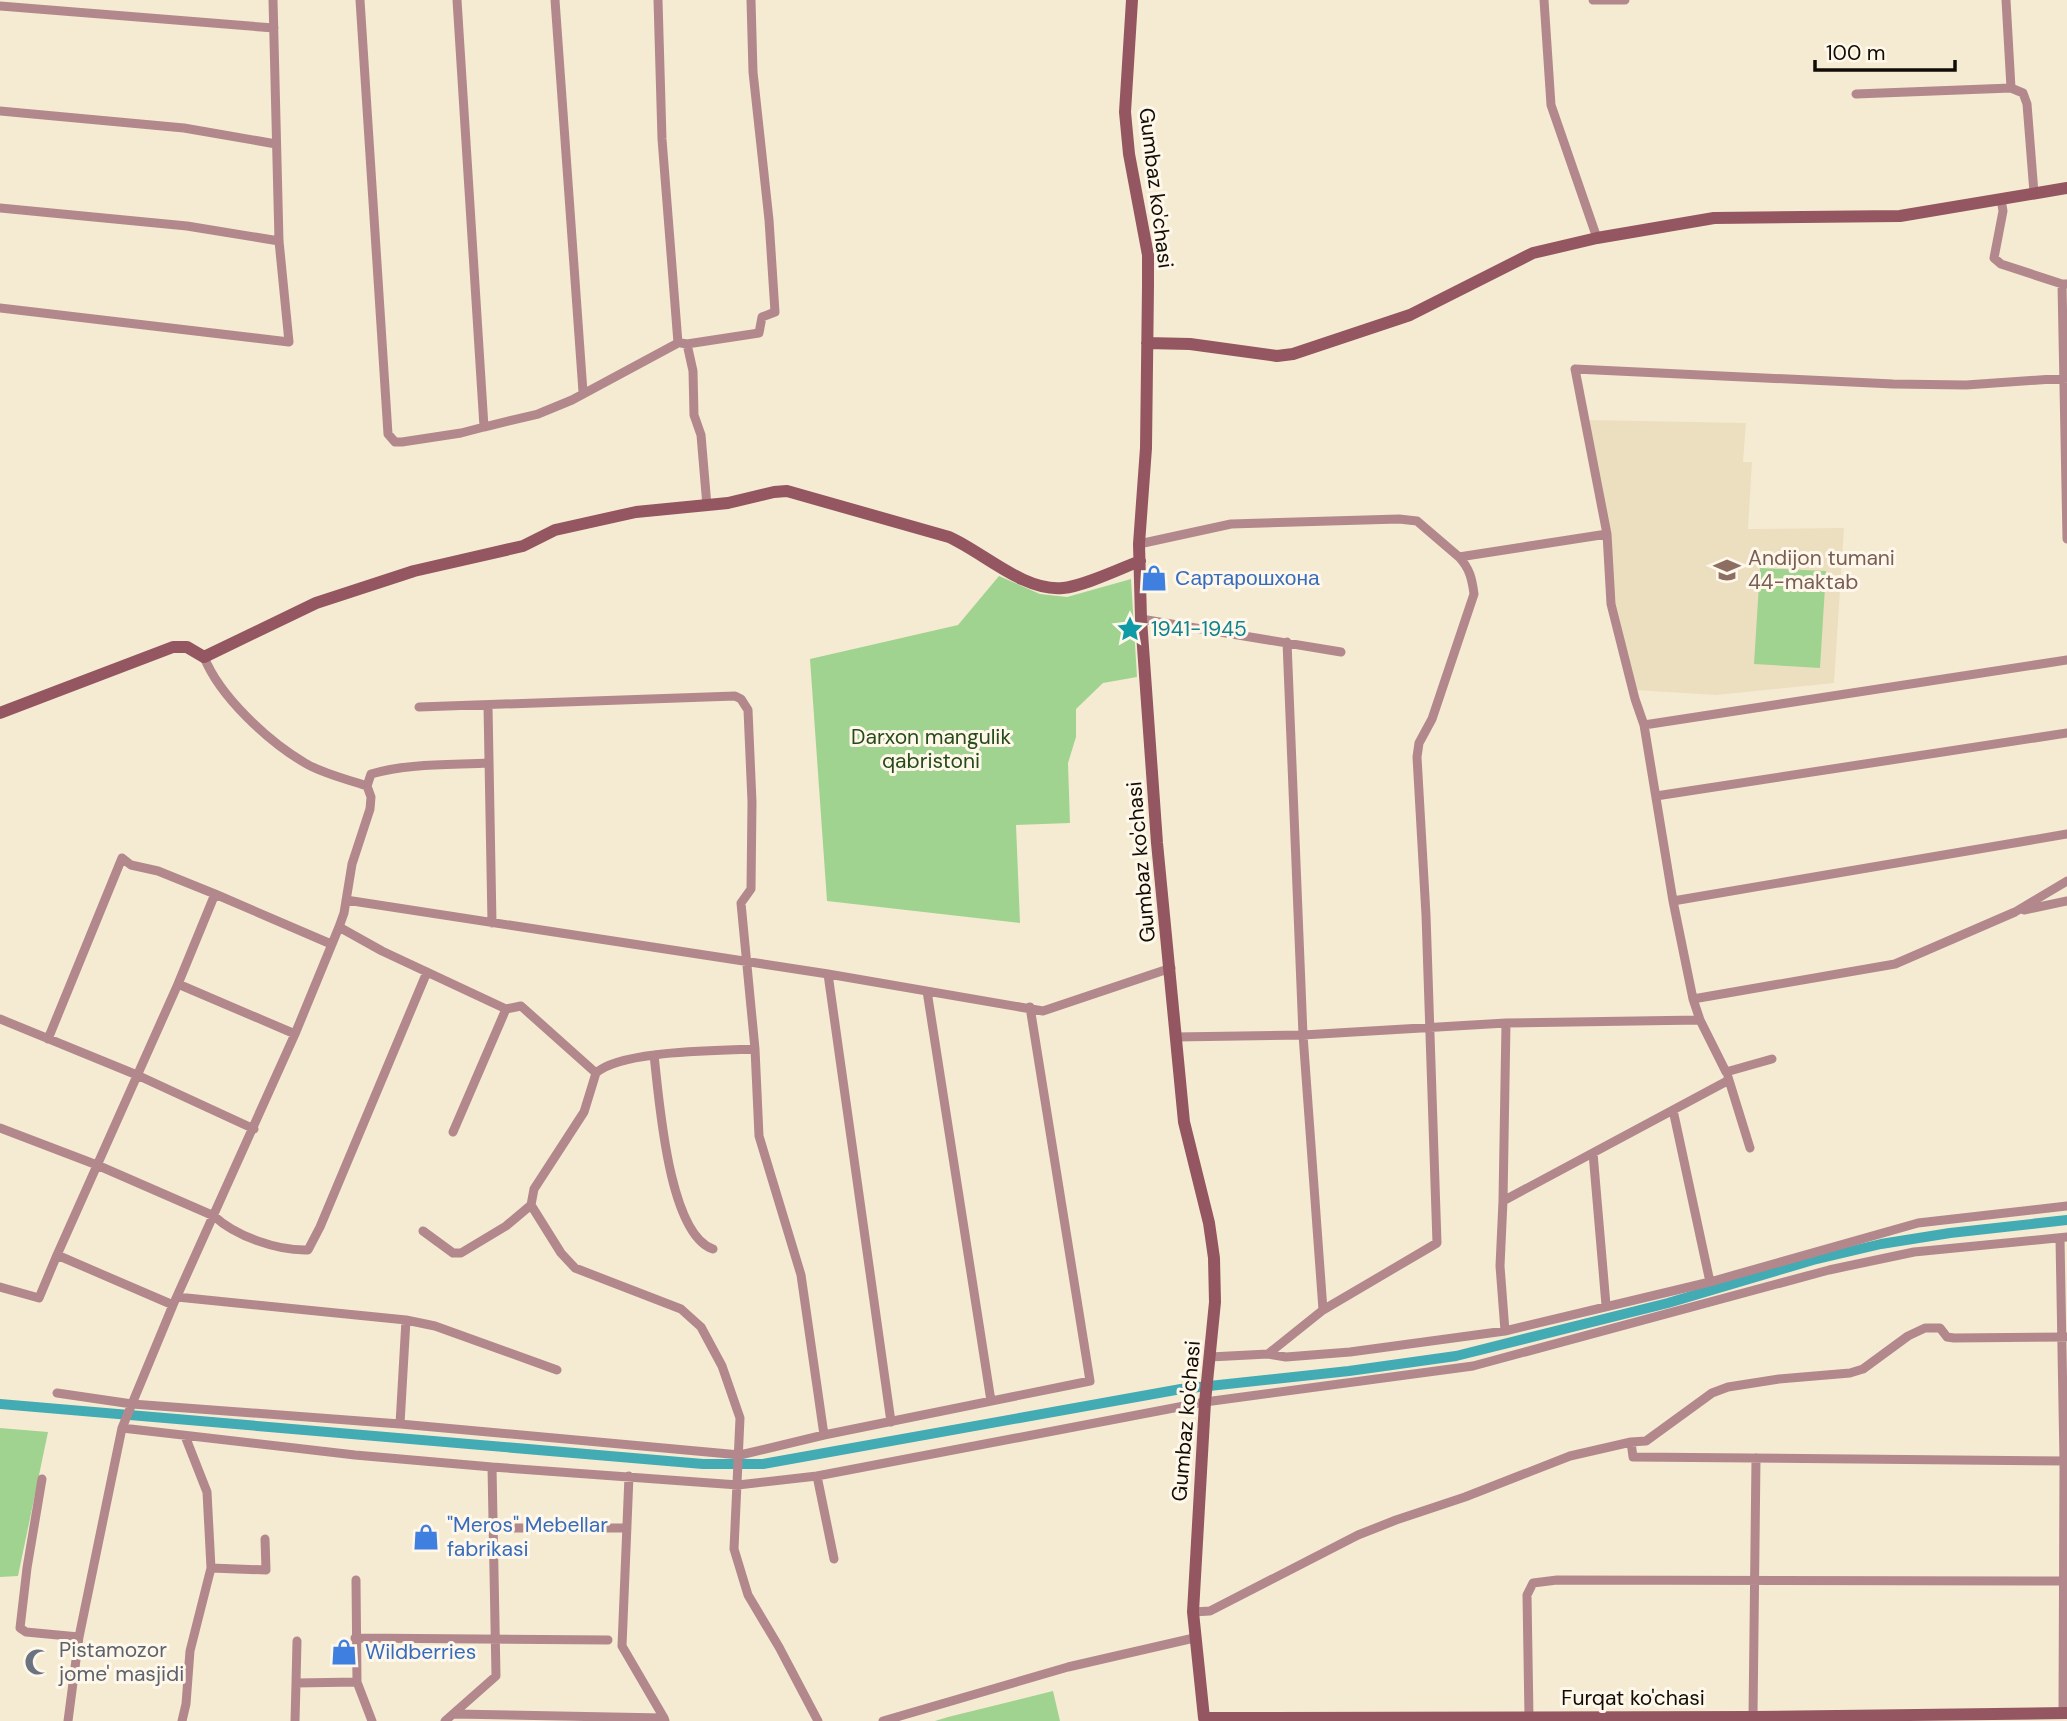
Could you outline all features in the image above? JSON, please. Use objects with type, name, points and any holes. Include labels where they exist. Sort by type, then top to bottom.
[{"type":"main road","name":"Gumbaz ko'chasi","points":[[1132,0],[1125,112],[1129,154],[1148,255],[1146,448],[1139,544],[1141,619],[1157,843],[1184,1122],[1209,1223],[1214,1258],[1215,1302],[1205,1402],[1193,1612],[1194,1638],[1206,1720]]},
{"type":"main road","points":[[1147,344],[1190,344],[1277,356],[1293,354],[1410,315],[1533,253],[1597,238],[1714,218],[1900,216],[2067,188]]},
{"type":"main road","points":[[0,712],[173,647],[187,647],[204,657],[316,603],[414,571],[523,546],[555,530],[636,512],[707,506],[774,492],[802,494],[949,537],[968,545],[1009,573],[1052,589],[1071,587],[1140,561]]},
{"type":"main road","name":"Furqat ko'chasi","points":[[1206,1720],[2065,1713]]},
{"type":"street","points":[[0,308],[289,342],[279,241],[274,0]]},
{"type":"street","points":[[360,0],[388,434],[395,442],[461,433],[538,414],[572,400],[683,343],[759,333],[762,317],[775,312],[769,220],[753,72],[751,0]]},
{"type":"street","points":[[457,0],[484,426]]},
{"type":"street","points":[[555,0],[583,393]]},
{"type":"street","points":[[658,0],[662,139],[683,343],[693,371],[694,415],[701,435],[707,506]]},
{"type":"street","points":[[1544,0],[1551,106],[1597,238]]},
{"type":"street","points":[[1593,0],[1625,0]]},
{"type":"street","points":[[2006,0],[2011,88]]},
{"type":"street","points":[[0,6],[274,28]]},
{"type":"street","points":[[1856,94],[2011,88],[2022,93],[2028,104],[2034,193]]},
{"type":"street","points":[[0,111],[184,128],[276,145]]},
{"type":"street","points":[[2001,199],[2003,211],[1994,258],[2001,264],[2064,284],[2067,540]]},
{"type":"street","points":[[0,208],[187,226],[279,241]]},
{"type":"street","points":[[1751,1148],[1727,1076],[1693,999],[1673,901],[1644,725],[1634,699],[1611,604],[1607,534],[1575,369],[1893,384],[1966,385],[2065,378]]},
{"type":"street","points":[[1139,544],[1231,524],[1417,520],[1467,566],[1474,594],[1433,719],[1419,743],[1417,757],[1431,1029],[1437,1243],[1322,1310],[1268,1353]]},
{"type":"street","points":[[1459,557],[1607,534]]},
{"type":"street","points":[[1141,619],[1341,652]]},
{"type":"street","points":[[1287,642],[1303,1035],[1322,1310]]},
{"type":"street","points":[[204,657],[210,671],[238,707],[271,739],[307,765],[367,786]]},
{"type":"street","points":[[1644,725],[2067,660]]},
{"type":"street","points":[[419,708],[735,696],[741,699],[748,710],[751,889],[741,903],[755,1049],[759,1136],[801,1275],[824,1435]]},
{"type":"street","points":[[488,706],[492,923]]},
{"type":"street","points":[[1656,796],[2067,733]]},
{"type":"street","points":[[68,1721],[79,1637],[122,1429],[175,1301],[254,1129],[339,927],[352,864],[370,808],[371,797],[367,786],[371,774],[403,768],[489,763]]},
{"type":"street","points":[[1673,901],[2067,834]]},
{"type":"street","points":[[48,1039],[122,858],[131,864],[158,871],[331,944]]},
{"type":"street","points":[[1693,999],[1895,964],[2015,912],[2067,881]]},
{"type":"street","points":[[0,1287],[39,1298],[215,894]]},
{"type":"street","points":[[346,900],[828,974],[1044,1011],[1171,968]]},
{"type":"street","points":[[2015,912],[2067,901]]},
{"type":"street","points":[[339,927],[506,1009],[517,1006],[526,1010],[596,1073]]},
{"type":"street","points":[[0,1128],[97,1165],[214,1216],[222,1223],[255,1239],[306,1251],[310,1248],[427,972]]},
{"type":"street","points":[[828,974],[891,1422]]},
{"type":"street","points":[[178,984],[295,1034]]},
{"type":"street","points":[[927,991],[991,1401]]},
{"type":"street","points":[[57,1393],[132,1404],[401,1424],[739,1459],[824,1435],[991,1401],[1092,1386],[1030,1007]]},
{"type":"street","points":[[453,1132],[506,1009]]},
{"type":"street","points":[[0,1019],[137,1075],[254,1129]]},
{"type":"street","points":[[1175,1037],[1303,1035],[1506,1023],[1700,1020]]},
{"type":"street","points":[[1505,1331],[1500,1266],[1506,1023]]},
{"type":"street","points":[[423,1231],[449,1251],[461,1253],[506,1226],[531,1205],[534,1189],[584,1112],[596,1073],[610,1063],[654,1055],[755,1049]]},
{"type":"street","points":[[654,1055],[665,1148],[684,1217],[697,1239],[704,1246],[713,1249]]},
{"type":"street","points":[[1503,1201],[1673,1110],[1727,1076],[1772,1059]]},
{"type":"street","points":[[1673,1110],[1710,1282]]},
{"type":"street","points":[[1593,1153],[1606,1306]]},
{"type":"street","points":[[531,1205],[561,1253],[575,1268],[681,1309],[701,1327],[722,1366],[740,1418],[734,1549],[748,1595],[818,1721]]},
{"type":"street","points":[[1210,1357],[1268,1353],[1286,1357],[1350,1352],[1505,1331],[1710,1282],[1918,1223],[2067,1206]]},
{"type":"street","points":[[122,1429],[492,1467],[738,1482],[817,1476],[1205,1402],[1473,1366],[1829,1270],[1914,1252],[2063,1238],[2065,1713]]},
{"type":"street","points":[[57,1255],[175,1301],[406,1320],[435,1326],[557,1370]]},
{"type":"street","points":[[401,1424],[406,1320]]},
{"type":"street","points":[[1193,1612],[1210,1611],[1348,1540],[1396,1520],[1465,1497],[1570,1456],[1646,1441],[1696,1402],[1728,1387],[1779,1379],[1850,1373],[1863,1369],[1893,1345],[1925,1328],[1940,1328],[1947,1336],[1954,1338],[2064,1336]]},
{"type":"street","points":[[182,1721],[190,1651],[211,1568],[207,1492],[185,1436]]},
{"type":"street","points":[[1631,1442],[1633,1457],[2066,1461]]},
{"type":"street","points":[[1753,1717],[1756,1458]]},
{"type":"street","points":[[445,1721],[496,1676],[492,1467]]},
{"type":"street","points":[[629,1476],[622,1646],[665,1720]]},
{"type":"street","points":[[817,1476],[834,1559]]},
{"type":"street","points":[[42,1479],[20,1628],[26,1632],[79,1637]]},
{"type":"street","points":[[493,1528],[626,1528]]},
{"type":"street","points":[[211,1568],[265,1570],[265,1539]]},
{"type":"street","points":[[356,1580],[357,1682],[372,1721]]},
{"type":"street","points":[[1529,1719],[1527,1595],[1533,1583],[1557,1580],[2065,1581]]},
{"type":"street","points":[[355,1638],[608,1640]]},
{"type":"street","points":[[883,1721],[1068,1667],[1194,1638]]},
{"type":"street","points":[[295,1721],[297,1641]]},
{"type":"street","points":[[296,1683],[357,1682]]},
{"type":"street","points":[[454,1714],[665,1720]]},
{"type":"shaded area","name":"Andijon tumani 44-maktab","points":[[1587,420],[1746,423],[1743,462],[1752,462],[1748,529],[1844,528],[1834,683],[1716,695],[1635,690],[1613,604]]},
{"type":"green space","points":[[1760,568],[1826,571],[1820,668],[1754,664]]},
{"type":"green space","name":"Darxon mangulik qabristoni","points":[[999,576],[1040,594],[1067,597],[1131,579],[1137,677],[1103,683],[1076,709],[1076,737],[1068,763],[1070,823],[1016,825],[1020,923],[827,901],[810,659],[958,625]]},
{"type":"green space","points":[[0,1428],[48,1432],[18,1576],[0,1577]]},
{"type":"green space","points":[[1053,1691],[1060,1721],[935,1721],[948,1717]]},
{"type":"waterway","points":[[0,1404],[703,1464],[763,1464],[1181,1389],[1349,1371],[1456,1356],[1668,1303],[1813,1260],[1881,1244],[2067,1220]]},
{"type":"place","name":"Andijon tumani 44-maktab","points":[[1727,570]]},
{"type":"place","name":"Сартарошхона","points":[[1154,578]]},
{"type":"place","name":"1941-1945","points":[[1130,629]]},
{"type":"place","name":"\"Meros\" Mebellar fabrikasi","points":[[426,1537]]},
{"type":"place","name":"Wildberries","points":[[344,1652]]},
{"type":"place","name":"Pistamozor jome' masjidi","points":[[38,1662]]}]
